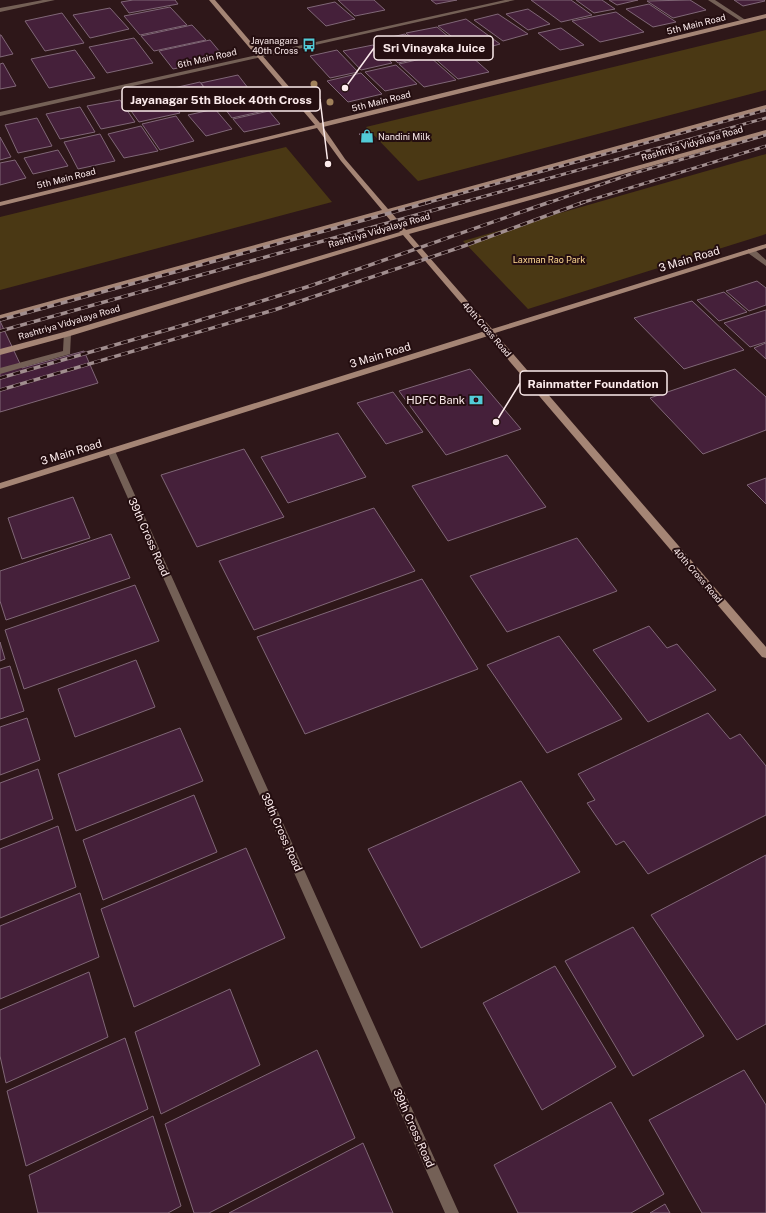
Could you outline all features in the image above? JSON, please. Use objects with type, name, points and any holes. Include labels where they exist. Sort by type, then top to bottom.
[{"type":"street","points":[[0,10],[52,0]]},
{"type":"street","name":"40th Cross Road","points":[[212,0],[319,126],[344,160],[386,211],[766,654]]},
{"type":"street","name":"6th Main Road","points":[[0,114],[512,0]]},
{"type":"street","points":[[711,0],[744,21]]},
{"type":"street","name":"5th Main Road","points":[[0,204],[766,16]]},
{"type":"street","name":"Rashtriya Vidyalaya Road","points":[[0,317],[766,107]]},
{"type":"street","name":"Rashtriya Vidyalaya Road","points":[[0,352],[67,334],[405,232],[766,132]]},
{"type":"street","name":"3 Main Road","points":[[0,486],[766,246]]},
{"type":"street","points":[[751,251],[766,264]]},
{"type":"street","points":[[0,371],[67,352],[67,334]]},
{"type":"street","name":"39th Cross Road","points":[[111,451],[452,1213]]},
{"type":"green space","points":[[766,30],[766,90],[418,181],[366,127]]},
{"type":"green space","points":[[286,147],[332,202],[0,290],[0,217]]},
{"type":"green space","name":"Laxman Rao Park","points":[[766,154],[766,234],[528,309],[463,241]]},
{"type":"building","points":[[133,0],[175,0],[178,4],[129,13],[121,2]]},
{"type":"building","points":[[338,0],[374,0],[385,10],[355,16]]},
{"type":"building","points":[[431,0],[457,0],[436,4]]},
{"type":"building","points":[[531,0],[571,0],[592,15],[561,22]]},
{"type":"building","points":[[576,0],[602,0],[615,9],[594,13]]},
{"type":"building","points":[[609,0],[638,0],[617,5]]},
{"type":"building","points":[[690,0],[706,10],[673,18],[647,1]]},
{"type":"building","points":[[734,0],[764,0],[765,1],[743,6]]},
{"type":"building","points":[[335,2],[355,19],[326,26],[307,8]]},
{"type":"building","points":[[649,4],[676,22],[653,27],[626,9]]},
{"type":"building","points":[[170,7],[187,25],[140,35],[124,16]]},
{"type":"building","points":[[110,8],[129,29],[90,38],[73,15]]},
{"type":"building","points":[[528,9],[550,24],[528,30],[506,14]]},
{"type":"building","points":[[616,12],[644,32],[600,42],[572,21]]},
{"type":"building","points":[[62,13],[84,43],[45,51],[25,21]]},
{"type":"building","points":[[498,14],[528,34],[503,41],[474,20]]},
{"type":"building","points":[[466,19],[500,44],[472,52],[438,26]]},
{"type":"building","points":[[192,25],[206,40],[154,51],[141,36]]},
{"type":"building","points":[[437,27],[462,48],[431,55],[406,33]]},
{"type":"building","points":[[561,28],[584,45],[560,50],[538,33]]},
{"type":"building","points":[[405,34],[429,56],[398,63],[374,41]]},
{"type":"building","points":[[1,35],[13,54],[0,57]]},
{"type":"building","points":[[134,38],[153,63],[107,73],[89,47]]},
{"type":"building","points":[[210,40],[225,58],[173,69],[159,51]]},
{"type":"building","points":[[373,45],[392,63],[361,70],[343,51]]},
{"type":"building","points":[[463,49],[489,72],[458,79],[432,56]]},
{"type":"building","points":[[75,50],[95,78],[49,88],[31,59]]},
{"type":"building","points":[[337,50],[358,72],[330,78],[310,56]]},
{"type":"building","points":[[430,57],[456,80],[424,87],[399,64]]},
{"type":"building","points":[[3,63],[16,86],[0,89],[0,64]]},
{"type":"building","points":[[396,65],[417,84],[385,91],[365,72]]},
{"type":"building","points":[[361,73],[382,94],[348,102],[327,81]]},
{"type":"building","points":[[238,75],[255,97],[218,105],[201,83]]},
{"type":"building","points":[[200,82],[210,96],[175,103],[165,90]]},
{"type":"building","points":[[164,92],[180,113],[139,122],[124,101]]},
{"type":"building","points":[[257,97],[268,110],[232,118],[222,105]]},
{"type":"building","points":[[120,100],[135,122],[101,129],[87,106]]},
{"type":"building","points":[[80,107],[95,132],[60,139],[46,114]]},
{"type":"building","points":[[215,109],[232,129],[206,136],[188,115]]},
{"type":"building","points":[[269,111],[280,124],[244,132],[233,119]]},
{"type":"building","points":[[176,116],[194,141],[160,150],[142,124]]},
{"type":"building","points":[[37,118],[52,146],[18,153],[5,125]]},
{"type":"building","points":[[141,126],[158,151],[124,158],[108,134]]},
{"type":"building","name":"Nandini Milk","points":[[368,132],[374,139],[366,141],[359,134]]},
{"type":"building","points":[[100,134],[115,161],[78,169],[64,142]]},
{"type":"building","points":[[0,137],[11,157],[0,160]]},
{"type":"building","points":[[58,150],[68,166],[33,174],[24,158]]},
{"type":"building","points":[[15,160],[26,178],[0,185],[0,163]]},
{"type":"building","points":[[757,281],[766,288],[766,305],[749,311],[726,291]]},
{"type":"building","points":[[724,292],[747,312],[719,321],[697,300]]},
{"type":"building","points":[[692,301],[744,350],[684,369],[634,318]]},
{"type":"building","points":[[766,310],[766,342],[750,347],[724,323]]},
{"type":"building","points":[[0,321],[22,368],[84,351],[98,383],[0,412]]},
{"type":"building","points":[[766,343],[766,359],[754,348]]},
{"type":"building","points":[[470,369],[521,429],[446,455],[399,391]]},
{"type":"building","points":[[735,369],[766,397],[766,430],[703,454],[650,398]]},
{"type":"building","points":[[393,392],[423,432],[386,444],[357,403]]},
{"type":"building","points":[[338,433],[366,477],[288,503],[261,457]]},
{"type":"building","points":[[244,449],[284,517],[197,547],[161,475]]},
{"type":"building","points":[[507,455],[546,507],[448,541],[412,486]]},
{"type":"building","points":[[766,478],[766,504],[747,485]]},
{"type":"building","points":[[73,497],[90,538],[22,559],[8,518]]},
{"type":"building","points":[[374,508],[415,571],[254,630],[219,561]]},
{"type":"building","points":[[111,534],[130,578],[6,620],[0,601],[0,571]]},
{"type":"building","points":[[577,538],[617,591],[507,632],[470,576]]},
{"type":"building","points":[[422,579],[478,669],[305,734],[257,637]]},
{"type":"building","points":[[135,585],[159,641],[24,689],[5,630]]},
{"type":"building","points":[[649,626],[667,648],[677,644],[716,690],[648,722],[593,650]]},
{"type":"building","points":[[559,636],[622,719],[547,753],[487,665]]},
{"type":"building","points":[[0,642],[5,659],[0,661]]},
{"type":"building","points":[[136,660],[155,707],[75,737],[58,689]]},
{"type":"building","points":[[10,666],[24,711],[0,719],[0,669]]},
{"type":"building","points":[[708,713],[730,739],[740,734],[766,766],[766,815],[648,874],[624,841],[616,845],[587,803],[595,800],[578,774]]},
{"type":"building","points":[[27,718],[40,760],[0,775],[0,727]]},
{"type":"building","points":[[180,728],[203,781],[76,831],[58,774]]},
{"type":"building","points":[[38,769],[53,819],[0,840],[0,783]]},
{"type":"building","points":[[521,781],[580,872],[421,948],[368,849]]},
{"type":"building","points":[[194,795],[217,852],[103,900],[83,840]]},
{"type":"building","points":[[58,826],[76,887],[0,918],[0,849]]},
{"type":"building","points":[[246,848],[285,938],[134,1007],[101,909]]},
{"type":"building","points":[[766,855],[766,1024],[737,1040],[651,915]]},
{"type":"building","points":[[80,893],[99,957],[0,999],[0,926]]},
{"type":"building","points":[[633,927],[704,1036],[633,1076],[565,961]]},
{"type":"building","points":[[555,966],[616,1067],[542,1110],[483,1003]]},
{"type":"building","points":[[89,972],[108,1037],[6,1083],[0,1056],[0,1010]]},
{"type":"building","points":[[230,989],[260,1065],[161,1114],[135,1032]]},
{"type":"building","points":[[125,1038],[148,1109],[26,1166],[7,1091]]},
{"type":"building","points":[[317,1050],[355,1138],[209,1213],[194,1213],[165,1124]]},
{"type":"building","points":[[744,1070],[766,1105],[766,1213],[702,1213],[649,1120]]},
{"type":"building","points":[[611,1102],[664,1194],[631,1213],[518,1213],[494,1165]]},
{"type":"building","points":[[153,1116],[181,1206],[168,1213],[38,1213],[29,1175]]},
{"type":"building","points":[[363,1143],[393,1213],[229,1213]]},
{"type":"building","points":[[665,1204],[670,1213],[650,1213]]},
{"type":"railway","points":[[426,203],[766,110]]},
{"type":"railway","points":[[460,203],[766,118]]},
{"type":"railway","points":[[548,203],[631,174],[766,135]]},
{"type":"railway","points":[[583,202],[766,146]]},
{"type":"railway","points":[[0,320],[430,202]]},
{"type":"railway","points":[[0,331],[463,202]]},
{"type":"railway","points":[[0,378],[191,323],[310,286],[550,202]]},
{"type":"railway","points":[[0,390],[274,310],[464,246],[583,202]]},
{"type":"place","name":"Jayanagara 40th Cross","points":[[309,45]]},
{"type":"place","name":"Sri Vinayaka Juice","points":[[345,88]]},
{"type":"place","name":"Nandini Milk","points":[[367,136]]},
{"type":"place","name":"Jayanagar 5th Block 40th Cross","points":[[328,164]]},
{"type":"place","name":"HDFC Bank","points":[[476,400]]},
{"type":"place","name":"Rainmatter Foundation","points":[[496,422]]}]
